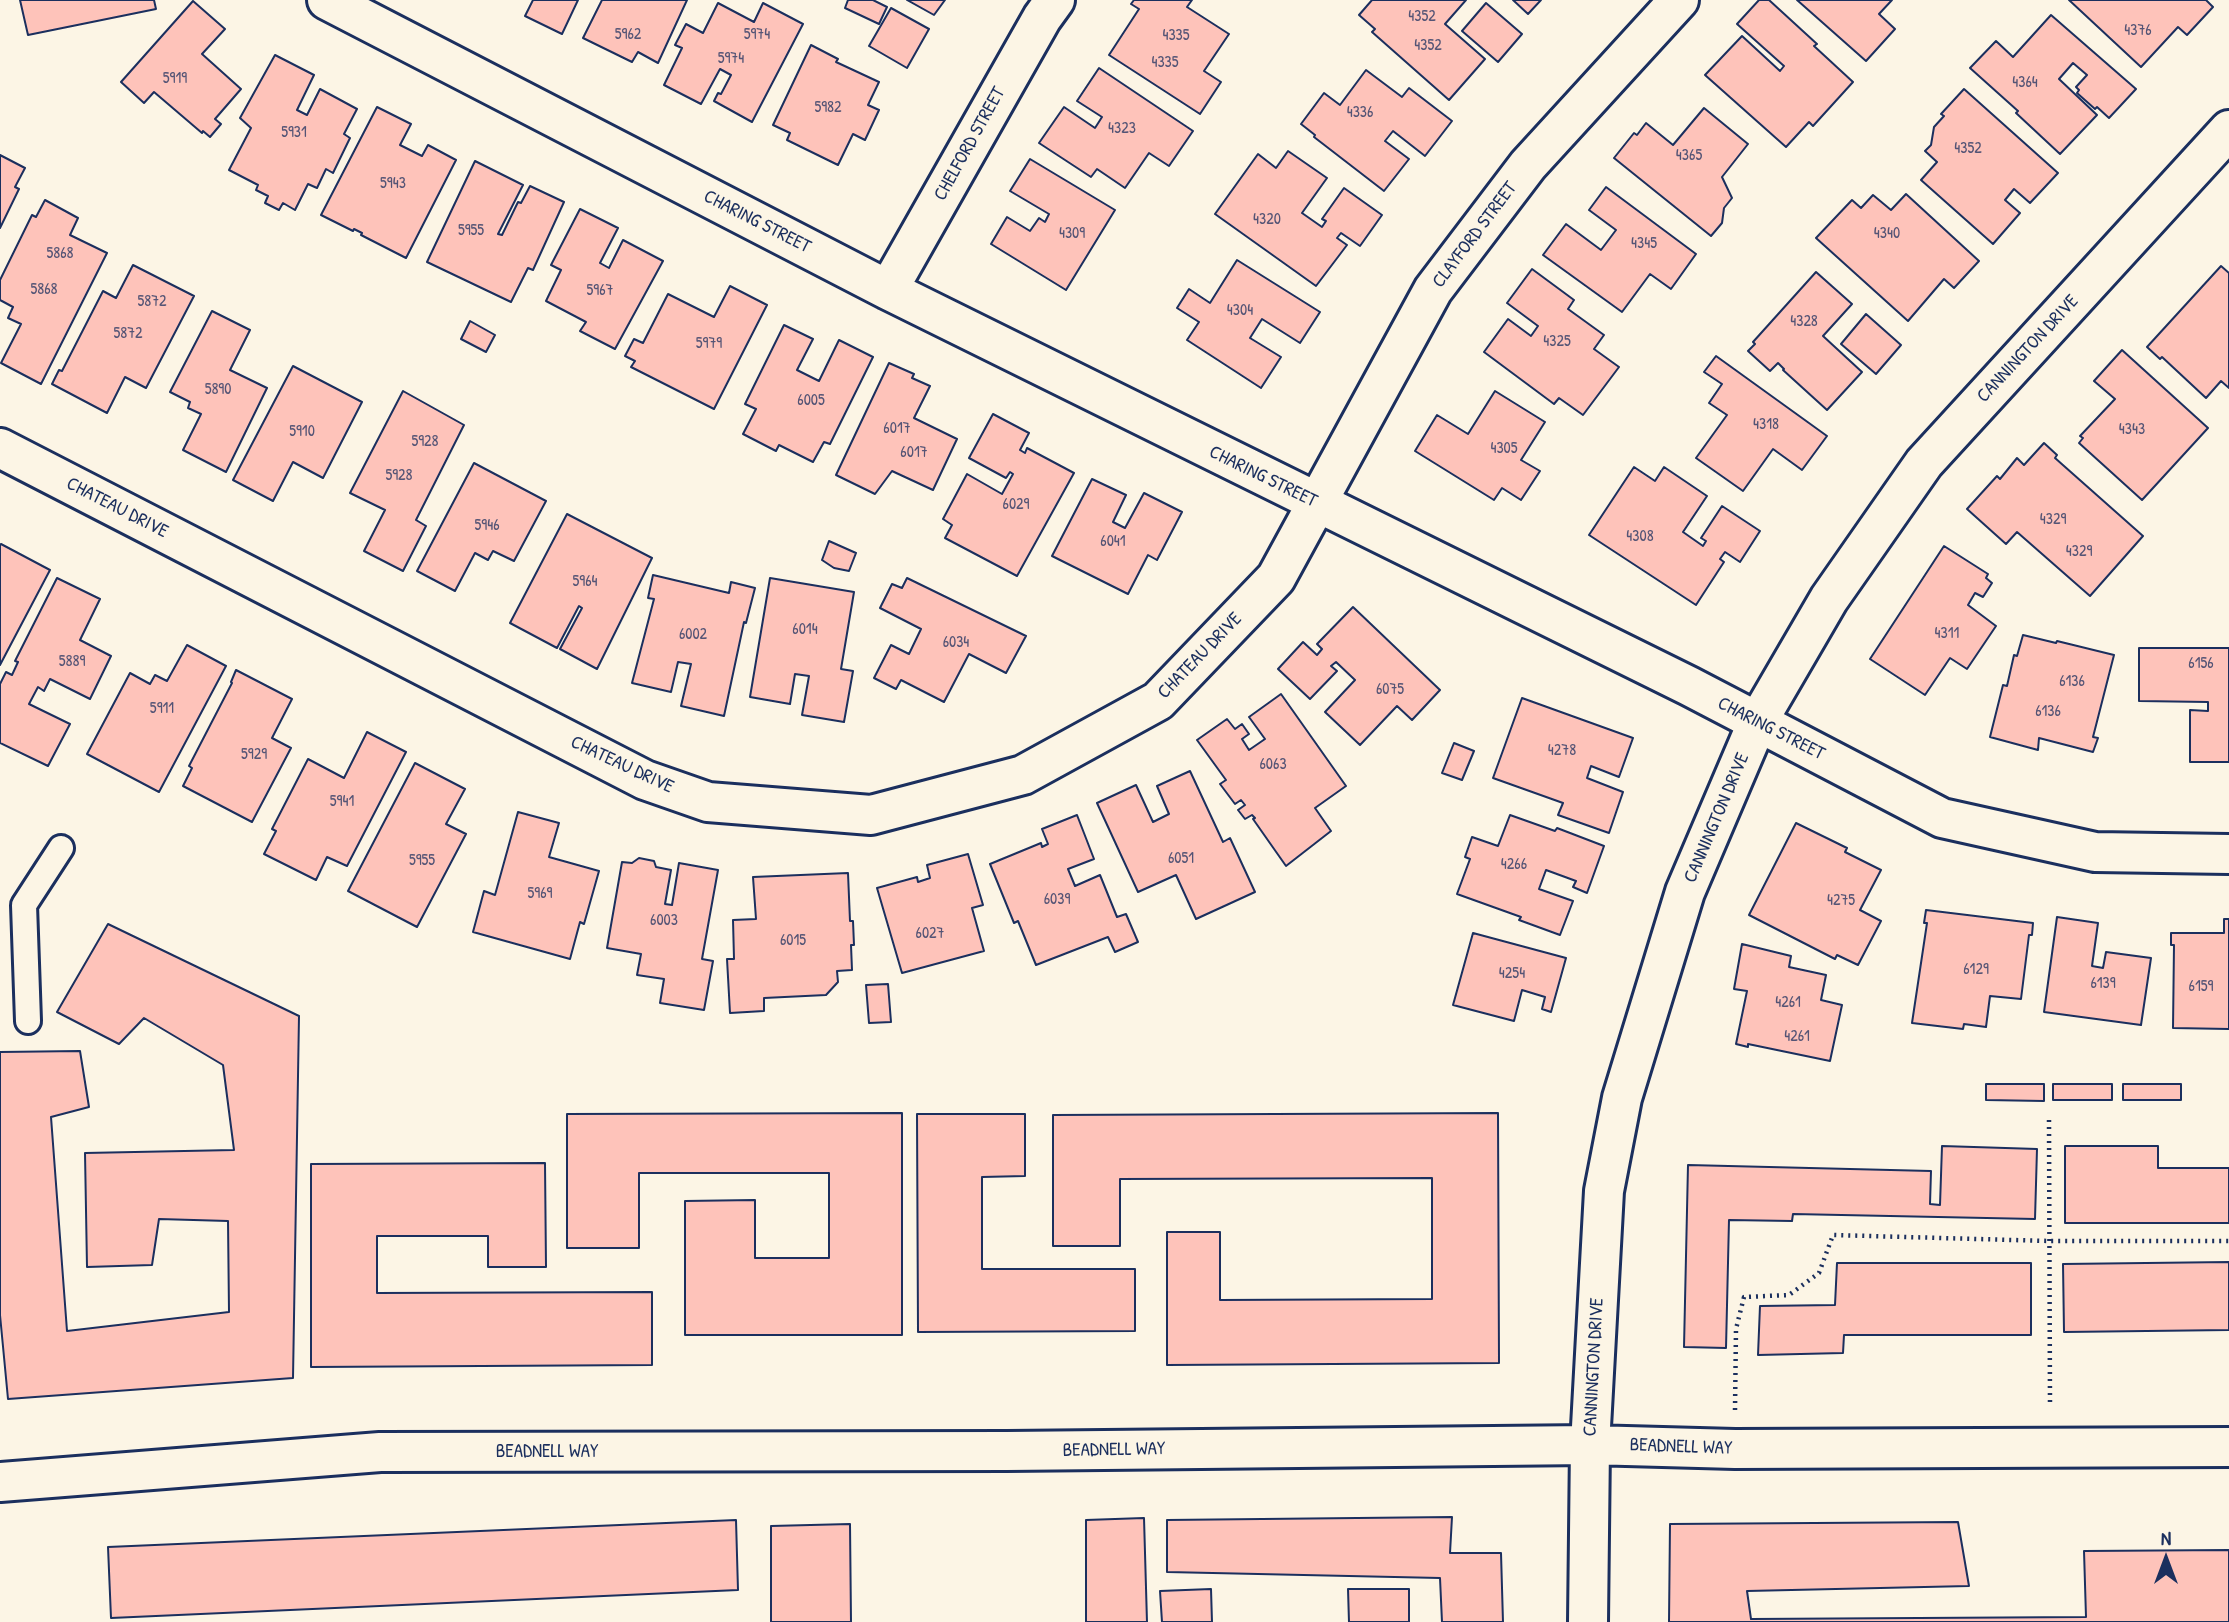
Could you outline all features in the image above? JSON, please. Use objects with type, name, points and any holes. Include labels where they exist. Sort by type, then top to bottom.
[{"type":"street","name":"CHARING STREET","points":[[327,0],[888,290],[1758,721],[1942,818],[2095,852],[2229,854]]},
{"type":"street","name":"CHELFORD STREET","points":[[888,290],[1042,18],[1055,0]]},
{"type":"street","name":"CLAYFORD STREET","points":[[1316,503],[1433,290],[1528,165],[1679,0]]},
{"type":"street","name":"CANNINGTON DRIVE","points":[[1588,1622],[1590,1445],[1604,1191],[1622,1098],[1685,892],[1758,721],[1829,599],[1924,463],[2229,130]]},
{"type":"street","name":"CHATEAU DRIVE","points":[[0,448],[645,780],[708,802],[871,815],[1023,775],[1158,701],[1276,578],[1316,503]]},
{"type":"street","name":"BEADNELL WAY","points":[[0,1482],[380,1452],[1007,1451],[1590,1445],[1735,1449],[2229,1447]]},
{"type":"lane","points":[[28,1021],[24,905],[61,848]]},
{"type":"path","points":[[2049,1120],[2050,1448]]},
{"type":"path","points":[[1735,1449],[1736,1329],[1744,1297],[1789,1294],[1819,1273],[1833,1235],[2049,1241],[2229,1241]]},
{"type":"building","points":[[20,0],[154,0],[156,9],[28,35]]},
{"type":"building","points":[[533,0],[578,0],[562,34],[525,16]]},
{"type":"building","points":[[602,0],[687,0],[658,63],[638,52],[632,62],[583,38]]},
{"type":"building","points":[[848,0],[873,0],[887,7],[879,24],[845,8]]},
{"type":"building","points":[[907,0],[945,0],[934,15]]},
{"type":"building","points":[[1134,0],[1192,0],[1187,7],[1229,34],[1204,71],[1221,82],[1200,114],[1109,55],[1139,9],[1131,4]]},
{"type":"building","points":[[1372,0],[1466,0],[1445,24],[1485,59],[1449,100],[1372,32],[1375,29],[1359,15]]},
{"type":"building","points":[[1513,0],[1541,0],[1528,14]]},
{"type":"building","points":[[1759,0],[1769,0],[1853,82],[1813,126],[1809,122],[1786,147],[1705,75],[1742,36],[1780,71],[1784,66],[1737,24]]},
{"type":"building","points":[[1797,0],[1892,0],[1879,14],[1895,29],[1866,61]]},
{"type":"building","points":[[2069,0],[2206,0],[2213,7],[2187,35],[2178,27],[2141,67]]},
{"type":"building","points":[[193,1],[225,29],[202,54],[241,89],[215,119],[221,124],[210,137],[154,92],[144,103],[121,82]]},
{"type":"building","points":[[718,3],[754,22],[763,3],[803,24],[752,122],[714,101],[731,75],[720,69],[701,104],[664,85],[682,48],[675,45],[686,24],[703,33]]},
{"type":"building","points":[[1486,3],[1522,34],[1498,62],[1462,31]]},
{"type":"building","points":[[891,8],[929,29],[907,68],[869,46]]},
{"type":"building","points":[[2051,15],[2136,89],[2109,118],[2077,93],[2079,90],[2076,87],[2087,75],[2073,63],[2059,79],[2097,115],[2060,154],[1970,68],[1996,41],[2013,57]]},
{"type":"building","points":[[811,45],[838,59],[836,62],[879,82],[868,105],[879,110],[865,140],[853,134],[838,165],[787,140],[790,133],[773,125]]},
{"type":"building","points":[[275,55],[314,75],[297,110],[307,115],[320,89],[357,109],[344,134],[350,138],[333,173],[326,169],[317,188],[308,184],[295,210],[283,203],[279,210],[265,203],[268,196],[256,190],[258,185],[229,170],[251,128],[240,118]]},
{"type":"building","points":[[1099,68],[1193,131],[1169,166],[1149,153],[1125,188],[1097,169],[1091,177],[1039,143],[1064,107],[1095,128],[1102,117],[1077,101]]},
{"type":"building","points":[[1366,70],[1402,97],[1409,88],[1452,121],[1425,156],[1393,131],[1385,141],[1409,159],[1384,191],[1301,124],[1324,93],[1340,105]]},
{"type":"building","points":[[1964,89],[2058,173],[2030,203],[2014,189],[2005,200],[2020,213],[1993,244],[1921,180],[1937,162],[1925,151],[1931,145],[1934,127],[1944,116],[1941,114]]},
{"type":"building","points":[[377,107],[411,124],[400,145],[422,156],[428,145],[456,160],[406,258],[361,235],[362,233],[321,215]]},
{"type":"building","points":[[1704,108],[1748,144],[1722,177],[1732,198],[1724,208],[1722,223],[1711,236],[1614,158],[1634,133],[1637,135],[1646,123],[1673,145]]},
{"type":"building","points":[[1288,151],[1327,178],[1302,213],[1322,227],[1326,221],[1322,219],[1344,188],[1382,215],[1360,246],[1341,233],[1337,238],[1347,245],[1316,286],[1215,214],[1258,154],[1276,168]]},
{"type":"building","points":[[0,155],[25,168],[15,187],[19,189],[0,228]]},
{"type":"building","points":[[1030,159],[1115,210],[1066,290],[991,244],[1007,217],[1030,231],[1039,218],[1045,222],[1049,214],[1010,191]]},
{"type":"building","points":[[475,161],[523,185],[498,234],[502,235],[518,202],[521,203],[530,186],[564,202],[533,270],[528,268],[511,302],[427,262]]},
{"type":"building","points":[[1606,187],[1696,254],[1671,289],[1650,274],[1622,312],[1543,255],[1566,224],[1601,250],[1616,230],[1589,210]]},
{"type":"building","points":[[1906,194],[1979,261],[1954,288],[1944,279],[1908,321],[1816,238],[1852,200],[1861,208],[1873,195],[1891,210]]},
{"type":"building","points":[[45,200],[78,218],[70,235],[107,253],[41,384],[1,363],[21,324],[8,318],[13,307],[0,300],[0,280],[32,215],[36,217]]},
{"type":"building","points":[[580,209],[618,228],[600,263],[609,268],[623,240],[663,261],[615,349],[580,331],[586,322],[546,301],[561,270],[551,265]]},
{"type":"building","points":[[1237,260],[1320,312],[1300,343],[1262,319],[1250,338],[1281,357],[1261,388],[1187,340],[1199,322],[1177,308],[1189,289],[1210,303]]},
{"type":"building","points":[[133,265],[194,296],[146,388],[125,377],[107,413],[52,384],[59,370],[62,371],[103,291],[116,298]]},
{"type":"building","points":[[2221,266],[2229,273],[2229,388],[2221,381],[2206,398],[2162,357],[2160,359],[2147,347]]},
{"type":"building","points":[[1532,269],[1574,300],[1568,309],[1604,335],[1594,349],[1619,367],[1583,415],[1559,398],[1554,404],[1484,352],[1508,319],[1531,336],[1538,326],[1507,303]]},
{"type":"building","points":[[1816,272],[1852,304],[1823,336],[1862,372],[1827,410],[1778,363],[1770,371],[1748,351]]},
{"type":"building","points":[[730,286],[767,305],[714,409],[631,367],[635,361],[625,356],[634,339],[643,343],[668,294],[714,317]]},
{"type":"building","points":[[212,311],[250,330],[230,370],[267,388],[226,472],[183,450],[201,414],[188,408],[190,402],[170,392]]},
{"type":"building","points":[[1866,314],[1901,345],[1876,374],[1841,344]]},
{"type":"building","points":[[470,321],[495,335],[486,352],[461,339]]},
{"type":"building","points":[[784,325],[813,339],[797,370],[819,381],[839,340],[873,357],[830,444],[824,442],[813,462],[779,445],[776,451],[743,434],[756,409],[745,404]]},
{"type":"building","points":[[2122,350],[2208,428],[2142,500],[2079,443],[2083,438],[2080,436],[2115,399],[2094,381]]},
{"type":"building","points":[[1716,356],[1827,436],[1802,470],[1773,449],[1743,491],[1696,458],[1727,415],[1709,403],[1722,384],[1704,372]]},
{"type":"building","points":[[889,363],[914,374],[912,378],[930,386],[914,418],[957,439],[933,490],[892,471],[875,494],[836,475]]},
{"type":"building","points":[[293,366],[362,402],[323,478],[293,462],[273,501],[233,480]]},
{"type":"building","points":[[403,391],[464,425],[416,520],[426,526],[403,571],[364,551],[385,510],[350,493]]},
{"type":"building","points":[[1495,391],[1545,422],[1521,460],[1540,471],[1521,500],[1502,488],[1494,500],[1415,451],[1437,415],[1468,434]]},
{"type":"building","points":[[993,414],[1029,433],[1020,450],[1025,453],[1027,448],[1074,473],[1017,576],[945,538],[952,525],[943,519],[967,474],[1002,494],[1013,474],[1010,472],[1006,478],[969,458]]},
{"type":"building","points":[[2044,443],[2057,455],[2055,458],[2143,536],[2090,596],[2017,532],[2006,544],[1967,509],[1997,476],[2000,479],[2017,458],[2024,465]]},
{"type":"building","points":[[474,463],[546,501],[514,561],[493,551],[488,560],[475,553],[455,591],[417,571]]},
{"type":"building","points":[[1634,467],[1655,481],[1664,467],[1707,496],[1683,532],[1703,546],[1706,541],[1701,538],[1722,506],[1760,531],[1740,562],[1725,552],[1720,559],[1724,562],[1696,605],[1589,535]]},
{"type":"building","points":[[1092,479],[1126,495],[1113,522],[1125,528],[1144,493],[1182,512],[1157,560],[1148,555],[1128,594],[1052,556]]},
{"type":"building","points":[[567,514],[652,558],[597,669],[560,649],[582,608],[579,606],[557,648],[510,623]]},
{"type":"building","points":[[829,541],[856,553],[849,571],[834,568],[822,560]]},
{"type":"building","points":[[0,545],[50,570],[0,665]]},
{"type":"building","points":[[1944,546],[1988,574],[1986,578],[1992,583],[1983,597],[1975,593],[1968,605],[1996,626],[1967,669],[1950,658],[1925,695],[1870,659]]},
{"type":"building","points":[[653,575],[729,593],[731,582],[755,588],[746,623],[744,622],[724,716],[681,706],[691,664],[678,662],[671,692],[632,683],[654,599],[648,598]]},
{"type":"building","points":[[57,578],[100,599],[80,640],[111,656],[90,699],[50,679],[44,691],[38,687],[29,704],[70,724],[48,766],[0,743],[0,684],[6,672],[12,675],[18,662],[15,661]]},
{"type":"building","points":[[770,578],[854,592],[841,669],[853,671],[844,722],[802,715],[809,676],[795,674],[790,704],[750,697]]},
{"type":"building","points":[[907,578],[1026,636],[1006,673],[969,654],[944,702],[901,680],[896,689],[874,678],[891,645],[909,654],[921,629],[880,608],[892,584],[902,588]]},
{"type":"building","points":[[1353,607],[1440,690],[1412,720],[1397,706],[1360,745],[1325,712],[1355,680],[1336,662],[1331,666],[1337,671],[1310,699],[1278,669],[1303,642],[1317,655],[1322,649],[1317,644]]},
{"type":"building","points":[[2023,635],[2114,655],[2093,737],[2098,738],[2093,752],[2039,738],[2038,750],[1990,737],[2003,685],[2007,686],[2014,655],[2017,656]]},
{"type":"building","points":[[187,645],[226,666],[159,792],[87,754],[130,673],[150,684],[155,675],[167,681]]},
{"type":"building","points":[[2139,648],[2229,648],[2229,762],[2190,762],[2190,710],[2208,711],[2208,702],[2139,701]]},
{"type":"building","points":[[236,670],[292,699],[272,738],[291,748],[252,822],[183,786],[192,768],[189,766],[232,683]]},
{"type":"building","points":[[1281,694],[1346,786],[1315,808],[1331,831],[1286,866],[1253,819],[1255,818],[1252,815],[1245,819],[1238,810],[1245,805],[1241,800],[1235,804],[1220,784],[1226,780],[1197,740],[1227,719],[1235,729],[1242,724],[1249,734],[1242,739],[1249,750],[1265,739],[1249,717]]},
{"type":"building","points":[[1522,698],[1633,738],[1619,777],[1591,766],[1587,778],[1623,792],[1609,833],[1558,815],[1563,803],[1493,778]]},
{"type":"building","points":[[367,732],[406,752],[347,866],[327,857],[316,880],[264,854],[276,831],[272,829],[308,759],[344,778]]},
{"type":"building","points":[[1454,743],[1474,751],[1462,780],[1442,773]]},
{"type":"building","points":[[415,763],[465,789],[446,824],[466,834],[417,927],[348,891]]},
{"type":"building","points":[[1190,771],[1223,842],[1230,838],[1255,892],[1196,919],[1176,875],[1138,892],[1097,803],[1136,785],[1153,822],[1169,814],[1157,786]]},
{"type":"building","points":[[518,812],[559,823],[549,857],[599,871],[584,924],[580,922],[570,959],[473,932],[484,891],[495,895]]},
{"type":"building","points":[[1077,815],[1094,859],[1068,869],[1075,886],[1100,875],[1117,917],[1126,914],[1138,942],[1115,952],[1108,937],[1036,965],[1018,921],[1014,923],[990,864],[1041,843],[1042,847],[1048,844],[1042,829]]},
{"type":"building","points":[[1510,815],[1555,831],[1557,828],[1604,846],[1587,893],[1573,887],[1576,881],[1546,870],[1539,889],[1573,901],[1560,935],[1519,920],[1521,917],[1457,894],[1470,859],[1465,857],[1472,837],[1498,846]]},
{"type":"building","points":[[1796,823],[1847,848],[1845,852],[1881,870],[1860,910],[1881,921],[1858,965],[1837,955],[1835,959],[1749,915]]},
{"type":"building","points":[[968,854],[983,905],[972,908],[984,951],[902,973],[877,888],[917,877],[918,882],[930,878],[927,865]]},
{"type":"building","points":[[639,858],[654,861],[656,867],[671,870],[665,904],[672,905],[679,863],[718,870],[702,959],[713,961],[704,1010],[660,1003],[664,979],[637,975],[641,954],[607,948],[622,862],[632,863]]},
{"type":"building","points":[[848,873],[854,945],[851,945],[852,970],[837,971],[838,982],[826,995],[764,998],[764,1011],[730,1013],[727,959],[734,959],[733,920],[756,919],[753,877]]},
{"type":"building","points":[[1926,910],[2033,923],[2021,999],[1990,996],[1986,1027],[1964,1024],[1963,1029],[1912,1023],[1927,923],[1924,923]]},
{"type":"building","points":[[2057,917],[2098,923],[2092,966],[2103,968],[2106,952],[2151,958],[2141,1025],[2044,1012]]},
{"type":"building","points":[[2224,919],[2229,919],[2229,1029],[2173,1028],[2174,945],[2171,945],[2171,933],[2224,933]]},
{"type":"building","points":[[108,924],[299,1016],[293,1378],[8,1399],[0,1315],[0,1052],[80,1051],[89,1107],[51,1117],[67,1331],[229,1312],[228,1221],[159,1219],[152,1265],[87,1267],[85,1153],[234,1150],[223,1065],[144,1018],[119,1044],[57,1012]]},
{"type":"building","points":[[1473,933],[1566,958],[1551,1012],[1542,1009],[1545,997],[1522,990],[1514,1021],[1453,1005]]},
{"type":"building","points":[[1742,944],[1791,956],[1789,967],[1826,975],[1821,1000],[1842,1005],[1830,1061],[1748,1044],[1748,1047],[1736,1044],[1747,991],[1734,989]]},
{"type":"building","points":[[888,984],[891,1022],[869,1023],[866,985]]},
{"type":"building","points":[[1986,1084],[2044,1084],[2044,1101],[1986,1100]]},
{"type":"building","points":[[2053,1084],[2112,1084],[2112,1100],[2053,1100]]},
{"type":"building","points":[[2123,1084],[2181,1084],[2181,1100],[2123,1100]]},
{"type":"building","points":[[902,1113],[902,1335],[685,1335],[685,1201],[755,1200],[755,1258],[829,1258],[829,1173],[639,1173],[639,1248],[567,1248],[567,1114]]},
{"type":"building","points":[[1498,1113],[1499,1363],[1167,1365],[1167,1232],[1220,1232],[1220,1300],[1432,1299],[1432,1178],[1120,1179],[1120,1246],[1053,1246],[1053,1115]]},
{"type":"building","points":[[917,1114],[1025,1114],[1025,1176],[982,1177],[982,1269],[1135,1269],[1135,1331],[918,1332]]},
{"type":"building","points":[[1942,1146],[2037,1149],[2035,1219],[1793,1214],[1792,1221],[1729,1220],[1726,1348],[1684,1347],[1688,1165],[1931,1171],[1930,1204],[1940,1205]]},
{"type":"building","points":[[2065,1146],[2158,1146],[2158,1168],[2229,1168],[2229,1223],[2065,1223]]},
{"type":"building","points":[[545,1163],[546,1267],[488,1267],[488,1236],[377,1236],[377,1293],[652,1292],[652,1365],[311,1367],[311,1164]]},
{"type":"building","points":[[2229,1262],[2229,1330],[2064,1332],[2063,1264]]},
{"type":"building","points":[[1837,1263],[2031,1263],[2031,1335],[1844,1335],[1843,1353],[1758,1355],[1760,1306],[1835,1305]]},
{"type":"building","points":[[1452,1517],[1450,1553],[1501,1553],[1503,1622],[1442,1622],[1440,1578],[1167,1572],[1167,1520]]},
{"type":"building","points":[[1144,1518],[1147,1622],[1086,1622],[1086,1520]]},
{"type":"building","points":[[736,1520],[738,1590],[111,1618],[108,1547]]},
{"type":"building","points":[[1958,1522],[1969,1586],[1747,1591],[1751,1619],[2086,1617],[2084,1551],[2229,1550],[2229,1622],[1669,1622],[1670,1524]]},
{"type":"building","points":[[850,1524],[851,1622],[771,1622],[771,1526]]},
{"type":"building","points":[[1211,1589],[1212,1622],[1162,1622],[1160,1591]]},
{"type":"building","points":[[1348,1589],[1409,1589],[1409,1622],[1349,1622]]}]
